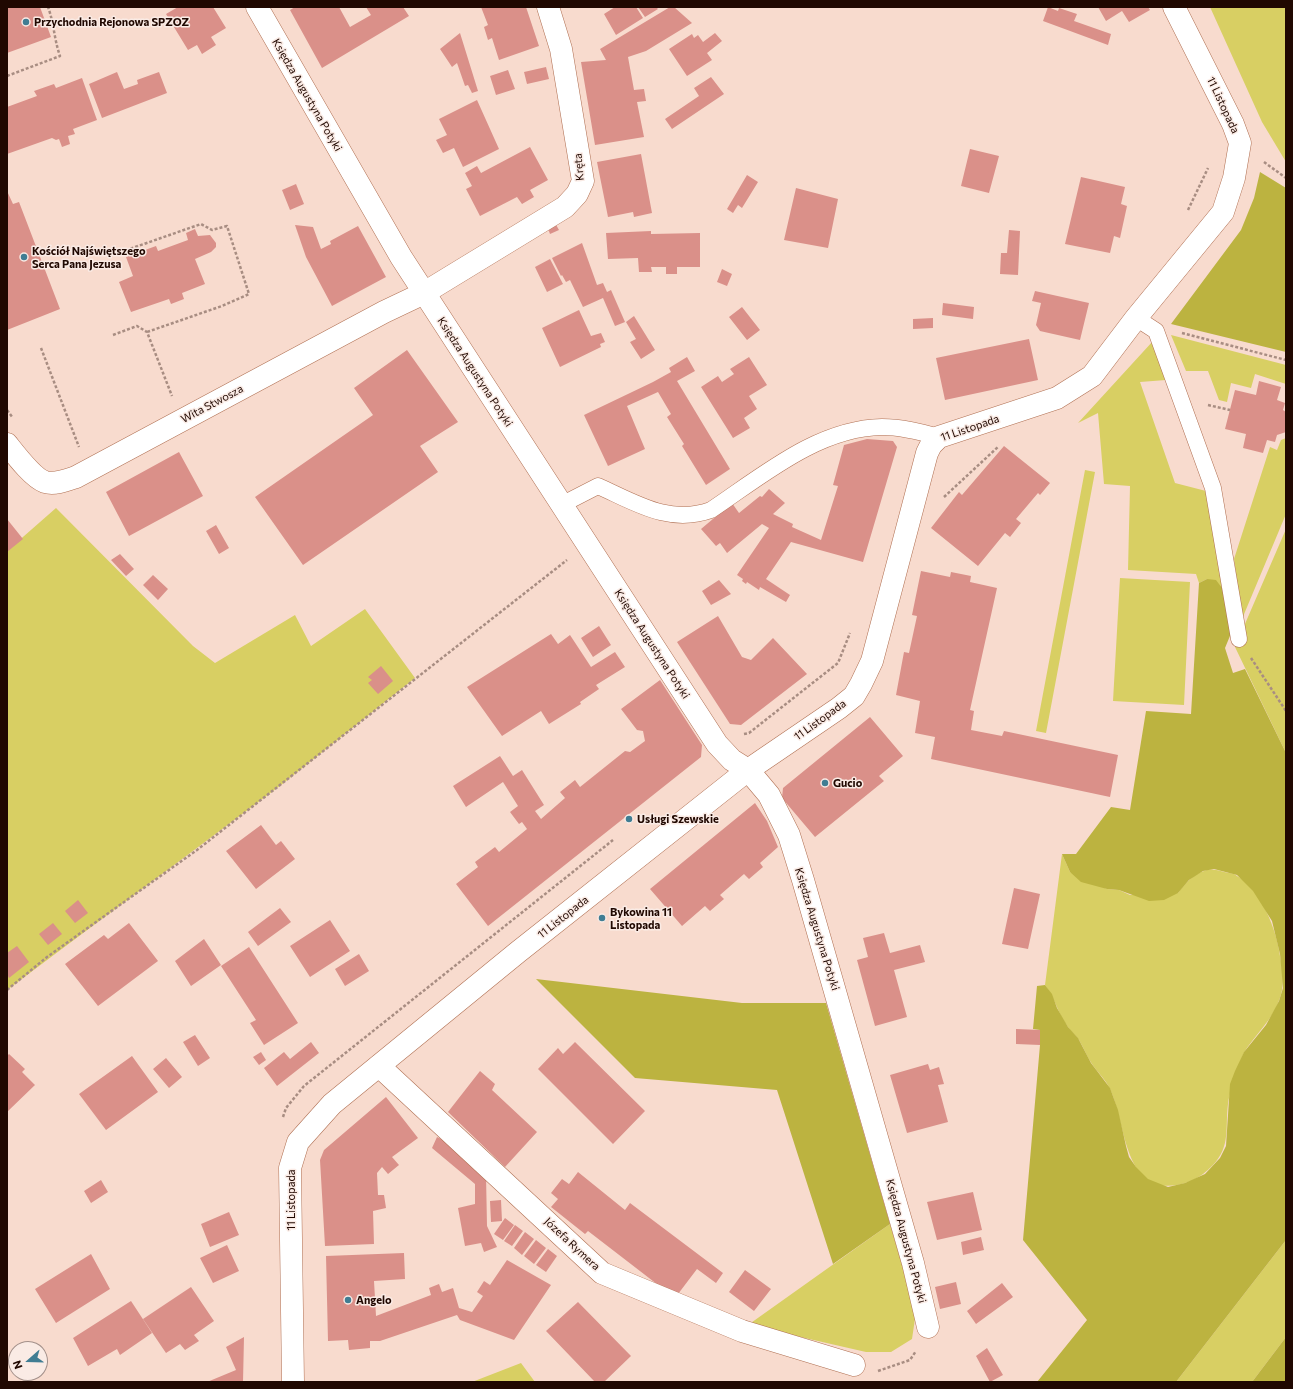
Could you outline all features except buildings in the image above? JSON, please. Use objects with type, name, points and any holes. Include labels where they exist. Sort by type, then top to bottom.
[{"type":"street","name":"Księdza Augustyna Potyki","points":[[257,7],[424,294],[561,505],[717,744],[732,760],[748,770],[769,795],[789,835],[840,1006],[913,1263],[928,1327]]},
{"type":"street","name":"Kręta","points":[[424,294],[565,207],[577,194],[583,181],[561,49],[548,7]]},
{"type":"street","name":"11 Listopada","points":[[293,1382],[290,1168],[298,1142],[305,1132],[332,1104],[524,948],[748,770],[839,708],[854,696],[872,660],[927,453],[931,444],[939,438],[1057,398],[1092,376],[1136,318],[1223,212],[1234,178],[1240,143],[1233,124],[1174,7]]},
{"type":"street","name":"Wita Stwosza","points":[[7,444],[33,474],[45,482],[61,482],[76,477],[384,312],[424,294]]},
{"type":"street","name":"Józefa Rymera","points":[[379,1066],[602,1273],[742,1331],[854,1365]]},
{"type":"lane","points":[[1136,318],[1156,331],[1213,488],[1239,639]]},
{"type":"lane","points":[[561,505],[598,486],[666,514],[696,515],[710,510],[798,452],[830,438],[863,428],[882,427],[902,428],[939,438]]},
{"type":"path","points":[[7,76],[60,56],[54,39],[53,22],[48,7]]},
{"type":"path","points":[[1184,215],[1189,209],[1209,164]]},
{"type":"path","points":[[120,252],[201,224],[212,230],[227,226],[249,294],[222,306],[147,332]]},
{"type":"path","points":[[113,335],[137,326],[147,332],[173,398]]},
{"type":"path","points":[[1156,331],[1159,327],[1286,360]]},
{"type":"path","points":[[41,348],[77,443]]},
{"type":"path","points":[[941,499],[1002,444]]},
{"type":"path","points":[[7,990],[47,957],[197,850],[570,557]]},
{"type":"path","points":[[738,734],[749,733],[838,663],[853,628]]},
{"type":"path","points":[[1239,639],[1286,711]]},
{"type":"path","points":[[854,1365],[879,1371],[910,1360],[921,1343],[928,1327]]},
{"type":"shaded area","points":[[1210,7],[1286,7],[1286,162],[1262,122]]},
{"type":"shaded area","points":[[1260,172],[1286,188],[1286,352],[1171,324],[1241,230],[1254,198]]},
{"type":"shaded area","points":[[1171,335],[1286,365],[1286,384],[1255,374],[1251,388],[1231,383],[1227,402],[1219,400],[1208,371],[1186,371]]},
{"type":"shaded area","points":[[1153,341],[1166,380],[1140,382],[1175,483],[1206,491],[1226,599],[1207,579],[1199,583],[1196,574],[1128,570],[1130,486],[1104,484],[1098,413],[1078,423]]},
{"type":"shaded area","points":[[1286,438],[1286,514],[1242,619],[1234,559],[1270,447],[1277,450],[1281,440]]},
{"type":"shaded area","points":[[1085,470],[1095,472],[1046,733],[1036,731]]},
{"type":"shaded area","points":[[56,508],[193,646],[215,663],[295,615],[311,646],[365,609],[415,678],[281,785],[7,990],[7,551]]},
{"type":"shaded area","points":[[1286,529],[1286,753],[1235,647]]},
{"type":"shaded area","points":[[1120,578],[1190,582],[1184,705],[1113,701]]},
{"type":"shaded area","points":[[1207,579],[1216,580],[1222,588],[1232,631],[1225,648],[1233,673],[1245,669],[1286,753],[1286,1240],[1176,1382],[1037,1382],[1087,1320],[1023,1240],[1040,1045],[1040,1030],[1033,1029],[1037,986],[1045,985],[1052,994],[1057,1008],[1068,1027],[1078,1038],[1091,1063],[1110,1088],[1118,1110],[1129,1157],[1136,1167],[1148,1179],[1168,1187],[1185,1183],[1205,1174],[1220,1158],[1226,1146],[1230,1084],[1244,1052],[1266,1025],[1279,1001],[1283,988],[1280,954],[1272,921],[1253,891],[1237,875],[1214,869],[1203,871],[1189,880],[1178,893],[1164,900],[1149,901],[1119,890],[1107,889],[1081,882],[1070,872],[1062,854],[1076,854],[1111,807],[1130,810],[1146,711],[1191,714],[1199,583]]},
{"type":"shaded area","points":[[1062,854],[1070,872],[1107,889],[1119,890],[1130,895],[1178,893],[1193,877],[1200,872],[1207,870],[1233,874],[1246,882],[1253,890],[1260,900],[1271,923],[1278,946],[1283,977],[1283,986],[1280,999],[1272,1015],[1245,1051],[1240,1061],[1229,1099],[1226,1136],[1223,1151],[1210,1168],[1191,1181],[1169,1186],[1152,1183],[1140,1173],[1132,1159],[1110,1089],[1090,1061],[1078,1038],[1069,1029],[1045,985]]},
{"type":"shaded area","points":[[536,979],[742,1003],[826,1003],[890,1224],[833,1264],[777,1090],[635,1078]]},
{"type":"shaded area","points":[[890,1224],[916,1312],[912,1339],[891,1352],[866,1352],[748,1325]]},
{"type":"shaded area","points":[[1286,1240],[1286,1337],[1252,1382],[1176,1382]]},
{"type":"shaded area","points":[[1286,1337],[1286,1382],[1252,1382]]},
{"type":"shaded area","points":[[521,1363],[535,1382],[472,1382]]},
{"type":"place","name":"Przychodnia Rejonowa SPZOZ","points":[[26,22]]},
{"type":"place","name":"Kościół Najświętszego Serca Pana Jezusa","points":[[24,257]]},
{"type":"place","name":"Gucio","points":[[825,783]]},
{"type":"place","name":"Usługi Szewskie","points":[[629,819]]},
{"type":"place","name":"Bykowina 11 Listopada","points":[[602,918]]},
{"type":"place","name":"Angelo","points":[[348,1300]]}]
